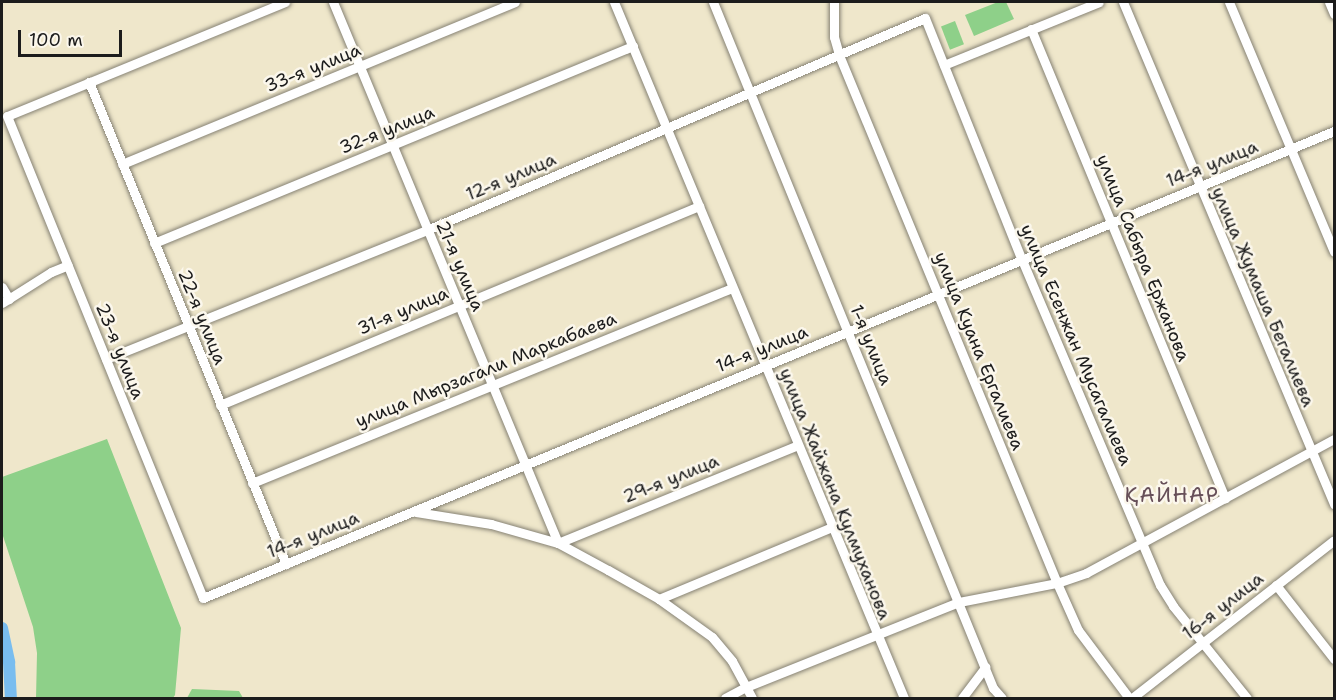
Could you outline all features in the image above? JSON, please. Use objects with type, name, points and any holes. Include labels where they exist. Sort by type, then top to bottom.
[{"type":"street","points":[[89,82],[285,2]]},
{"type":"street","name":"21-я улица","points":[[333,2],[558,543]]},
{"type":"street","name":"33-я улица","points":[[122,164],[515,2]]},
{"type":"street","name":"улица Жайжана Кулмуханова","points":[[614,2],[875,635],[904,699]]},
{"type":"street","name":"1-я улица","points":[[713,2],[993,688],[1002,699]]},
{"type":"street","name":"улица Куана Ергалиева","points":[[834,2],[834,37],[838,55],[1057,583],[1078,630],[1131,699]]},
{"type":"street","points":[[944,65],[1099,2]]},
{"type":"street","name":"улица Жумаша Бегалиева","points":[[1123,2],[1199,187],[1335,504]]},
{"type":"street","points":[[1229,2],[1335,252]]},
{"type":"street","points":[[1329,2],[1335,14]]},
{"type":"street","name":"12-я улица","points":[[106,359],[427,230],[925,18]]},
{"type":"street","name":"улица Есенжан Мусагалиева","points":[[925,18],[1022,260],[1141,544],[1173,606],[1247,699]]},
{"type":"street","name":"улица Сабыра Ержанова","points":[[1031,29],[1225,498]]},
{"type":"street","name":"32-я улица","points":[[154,243],[633,46]]},
{"type":"street","name":"23-я улица","points":[[89,82],[7,116],[203,598]]},
{"type":"street","name":"22-я улица","points":[[89,82],[286,564]]},
{"type":"street","name":"14-я улица","points":[[203,598],[1335,131]]},
{"type":"street","name":"31-я улица","points":[[220,405],[699,206]]},
{"type":"street","points":[[2,287],[5,301],[51,272],[68,265]]},
{"type":"street","name":"улица Мырзагали Маркабаева","points":[[252,483],[732,288]]},
{"type":"street","points":[[725,699],[746,687],[958,602],[1057,583],[1086,573],[1335,439]]},
{"type":"street","name":"29-я улица","points":[[558,543],[798,445]]},
{"type":"street","points":[[413,512],[491,524],[558,543],[659,599],[712,637],[732,661],[752,699]]},
{"type":"street","points":[[659,599],[832,527]]},
{"type":"street","name":"16-я улица","points":[[1131,699],[1335,540]]},
{"type":"street","points":[[1276,585],[1335,659]]},
{"type":"street","points":[[962,699],[985,667]]},
{"type":"green space","points":[[998,2],[1006,2],[1014,19],[974,36],[965,15]]},
{"type":"green space","points":[[955,21],[964,44],[950,50],[941,26]]},
{"type":"green space","points":[[107,439],[181,628],[175,695],[173,698],[36,698],[37,653],[33,627],[2,533],[2,477]]},
{"type":"green space","points":[[192,689],[239,691],[243,698],[187,698]]},
{"type":"waterway","points":[[2,628],[9,662],[11,698]]},
{"type":"district","name":"ҚАЙНАР","points":[[1172,495]]}]
